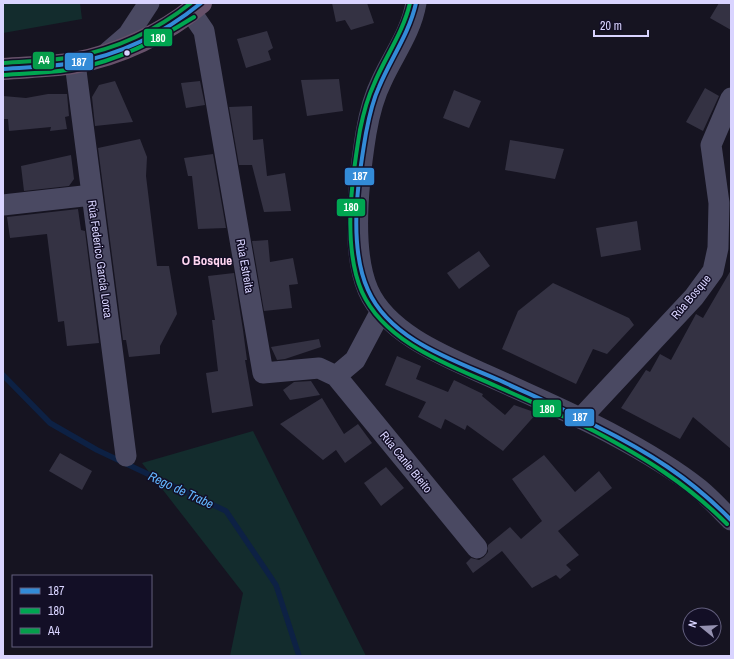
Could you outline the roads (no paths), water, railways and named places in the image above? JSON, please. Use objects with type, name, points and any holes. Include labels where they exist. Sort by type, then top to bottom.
[{"type":"highway","points":[[3,69],[75,63],[105,56],[146,39],[196,7]]},
{"type":"street","points":[[105,56],[128,35],[149,3]]},
{"type":"street","points":[[416,3],[414,16],[403,43],[382,81],[370,114],[366,135],[358,209],[359,258],[368,290],[381,311],[401,330],[432,350],[581,418],[661,462],[700,490],[731,520]]},
{"type":"street","name":"Rúa Estreita","points":[[196,7],[204,31],[263,373],[319,368],[336,376]]},
{"type":"street","name":"Rúa Federico García Lorca","points":[[75,63],[126,456]]},
{"type":"street","name":"Rúa Bosque","points":[[581,418],[694,297],[713,271],[718,248],[719,203],[712,145],[731,98]]},
{"type":"street","points":[[3,205],[92,195]]},
{"type":"street","points":[[336,376],[355,360],[381,311]]},
{"type":"street","name":"Rúa Canle Bieito","points":[[336,376],[477,548]]},
{"type":"waterway","name":"Rego de Trabe","points":[[3,375],[50,423],[97,450],[226,511],[276,585],[299,656]]},
{"type":"district","name":"O Bosque","points":[[207,260]]}]
